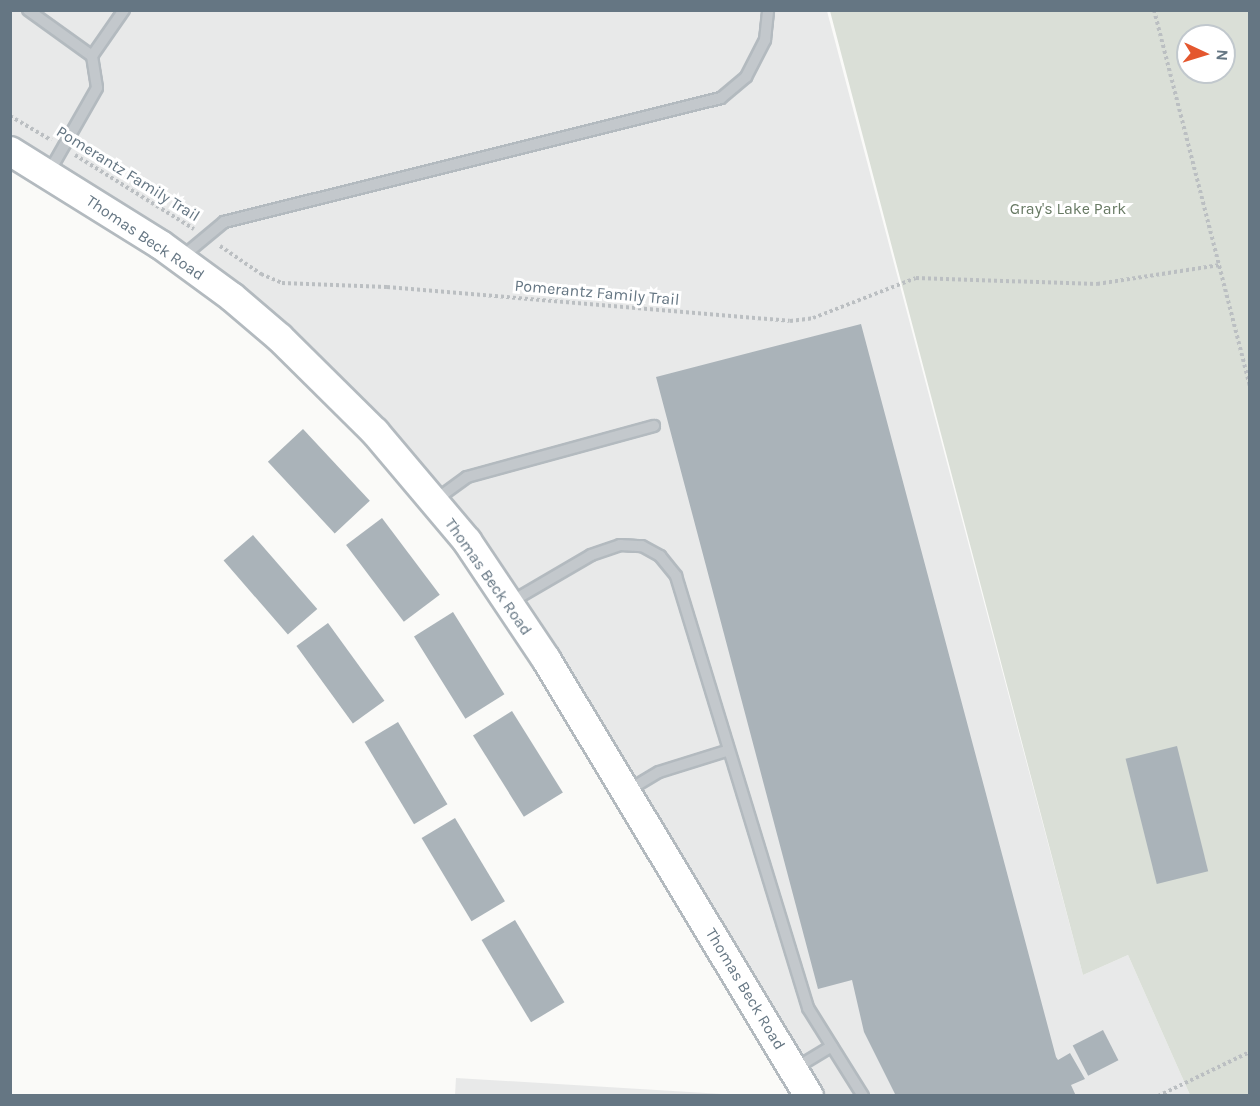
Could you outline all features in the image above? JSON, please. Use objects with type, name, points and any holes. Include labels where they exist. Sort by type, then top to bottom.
[{"type":"main road","name":"Thomas Beck Road","points":[[10,151],[179,259],[280,338],[375,432],[467,541],[508,603],[626,791],[809,1095]]},
{"type":"lane","points":[[28,10],[92,56]]},
{"type":"lane","points":[[48,174],[65,149],[97,88],[92,56],[124,10]]},
{"type":"lane","points":[[179,259],[224,222],[721,98],[746,77],[765,40],[768,10]]},
{"type":"lane","points":[[433,501],[467,477],[654,426]]},
{"type":"lane","points":[[508,603],[591,555],[620,545],[642,546],[660,556],[676,576],[808,1008],[863,1095]]},
{"type":"lane","points":[[626,791],[659,772],[729,750]]},
{"type":"lane","points":[[794,1070],[832,1046]]},
{"type":"path","points":[[1154,10],[1250,388]]},
{"type":"path","name":"Pomerantz Family Trail","points":[[10,116],[206,237],[261,274],[282,283],[387,287],[789,321],[813,318],[916,278],[1097,284],[1220,266]]},
{"type":"path","points":[[1158,1095],[1250,1052]]},
{"type":"shaded area","points":[[10,11],[827,11],[1083,975],[1128,955],[1190,1095],[809,1095],[467,541],[280,338],[11,151]]},
{"type":"shaded area","points":[[456,1078],[739,1095],[455,1095]]},
{"type":"green space","name":"Gray's Lake Park","points":[[830,11],[1249,11],[1249,1095],[1190,1095],[1128,955],[1083,975]]},
{"type":"building","points":[[861,324],[1056,1057],[1058,1060],[1070,1053],[1085,1079],[1071,1085],[1076,1096],[896,1096],[864,1032],[852,980],[818,989],[656,377]]},
{"type":"building","points":[[303,429],[370,501],[335,533],[268,462]]},
{"type":"building","points":[[382,518],[440,595],[404,622],[346,545]]},
{"type":"building","points":[[253,535],[317,609],[288,635],[224,561]]},
{"type":"building","points":[[453,612],[504,694],[465,719],[414,636]]},
{"type":"building","points":[[328,623],[384,701],[353,724],[296,646]]},
{"type":"building","points":[[512,711],[563,792],[524,817],[473,735]]},
{"type":"building","points":[[398,722],[447,804],[414,824],[365,742]]},
{"type":"building","points":[[1177,746],[1208,871],[1157,884],[1126,759]]},
{"type":"building","points":[[455,818],[505,901],[472,921],[422,838]]},
{"type":"building","points":[[515,920],[564,1002],[531,1022],[482,940]]},
{"type":"building","points":[[1103,1030],[1118,1060],[1088,1076],[1073,1045]]}]
